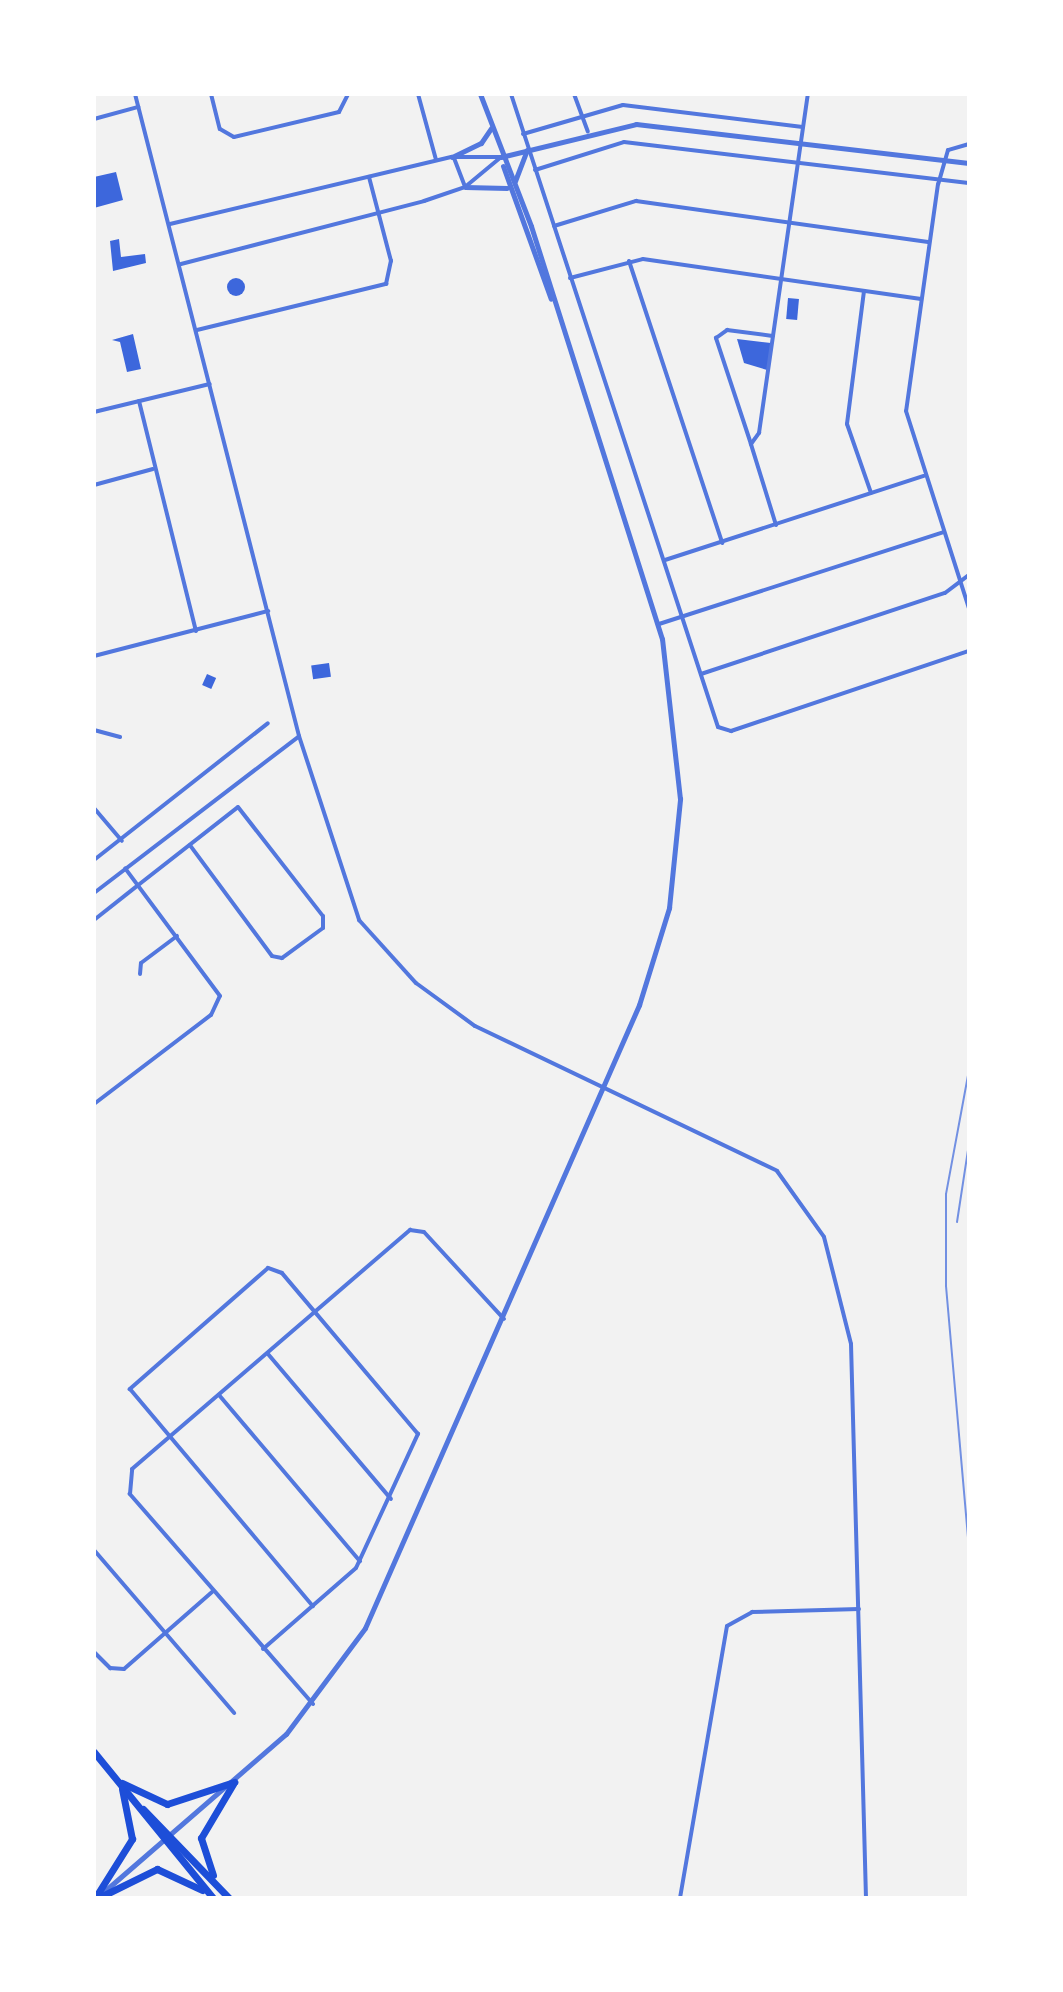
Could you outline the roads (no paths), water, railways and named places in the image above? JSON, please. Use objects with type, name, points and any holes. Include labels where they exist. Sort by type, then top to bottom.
[{"type":"main road","points":[[94,1752],[212,1897]]},
{"type":"main road","points":[[120,1782],[172,1804],[234,1782]]},
{"type":"main road","points":[[96,1898],[132,1839],[120,1782]]},
{"type":"main road","points":[[216,1882],[201,1838],[234,1782]]},
{"type":"main road","points":[[141,1808],[170,1831],[229,1898]]},
{"type":"main road","points":[[96,1898],[157,1869],[212,1897]]},
{"type":"street","points":[[135,94],[299,736],[345,889],[371,937],[461,1017],[741,1149],[777,1171],[813,1212],[849,1328],[866,1898]]},
{"type":"street","points":[[211,94],[220,129],[234,137],[339,112],[348,94]]},
{"type":"street","points":[[418,94],[436,160]]},
{"type":"street","points":[[96,1898],[170,1831],[234,1782],[313,1704],[378,1603],[504,1319],[652,971],[676,869],[676,717],[659,624],[516,187],[501,157],[480,94]]},
{"type":"street","points":[[511,94],[701,674],[725,731],[969,651]]},
{"type":"street","points":[[574,94],[588,132]]},
{"type":"street","points":[[751,444],[773,336],[808,94]]},
{"type":"street","points":[[523,134],[581,115],[629,105],[803,127]]},
{"type":"street","points":[[94,119],[138,107]]},
{"type":"street","points":[[170,224],[436,160],[501,157],[588,132],[636,124],[944,165],[969,163]]},
{"type":"street","points":[[452,157],[481,143],[491,128]]},
{"type":"street","points":[[534,170],[624,142],[938,184],[969,183]]},
{"type":"street","points":[[969,144],[951,147],[938,184],[906,415],[969,609]]},
{"type":"street","points":[[516,187],[528,149]]},
{"type":"street","points":[[452,157],[465,187]]},
{"type":"street","points":[[465,187],[501,157]]},
{"type":"street","points":[[501,157],[507,188],[558,313]]},
{"type":"street","points":[[197,330],[386,284],[391,261],[369,177]]},
{"type":"street","points":[[180,264],[379,214],[465,187],[507,188]]},
{"type":"street","points":[[554,226],[624,201],[929,242]]},
{"type":"street","points":[[570,278],[629,261],[921,299]]},
{"type":"street","points":[[629,261],[722,543]]},
{"type":"street","points":[[864,291],[847,424],[871,493]]},
{"type":"street","points":[[773,336],[727,330],[716,338],[776,525]]},
{"type":"street","points":[[969,377],[969,429]]},
{"type":"street","points":[[94,412],[210,384]]},
{"type":"street","points":[[139,401],[153,469],[196,631]]},
{"type":"street","points":[[94,485],[153,469]]},
{"type":"street","points":[[665,560],[924,476]]},
{"type":"street","points":[[659,624],[944,532]]},
{"type":"street","points":[[701,674],[961,583],[969,575]]},
{"type":"street","points":[[94,656],[268,611]]},
{"type":"street","points":[[94,860],[268,723]]},
{"type":"street","points":[[94,730],[120,737]]},
{"type":"street","points":[[94,893],[299,736]]},
{"type":"street","points":[[94,920],[190,845],[243,807],[323,916],[323,928],[282,958],[272,956],[190,845]]},
{"type":"street","points":[[94,808],[122,841]]},
{"type":"street","points":[[94,1104],[217,1007],[217,987],[125,868]]},
{"type":"street","points":[[140,974],[141,963],[177,936]]},
{"type":"street","points":[[313,1704],[212,1592],[126,1486],[132,1469],[414,1229],[504,1319]]},
{"type":"street","points":[[263,1649],[313,1606],[360,1561],[391,1499],[417,1428],[279,1270],[264,1269],[136,1377],[133,1396],[313,1606]]},
{"type":"street","points":[[268,1354],[391,1499]]},
{"type":"street","points":[[219,1395],[360,1561]]},
{"type":"street","points":[[94,1550],[234,1713]]},
{"type":"street","points":[[94,1652],[120,1670],[212,1592]]},
{"type":"street","points":[[680,1898],[727,1626],[752,1612],[859,1609]]},
{"type":"railway","points":[[969,1070],[946,1194],[946,1286],[969,1547]]},
{"type":"railway","points":[[957,1222],[969,1144]]}]
